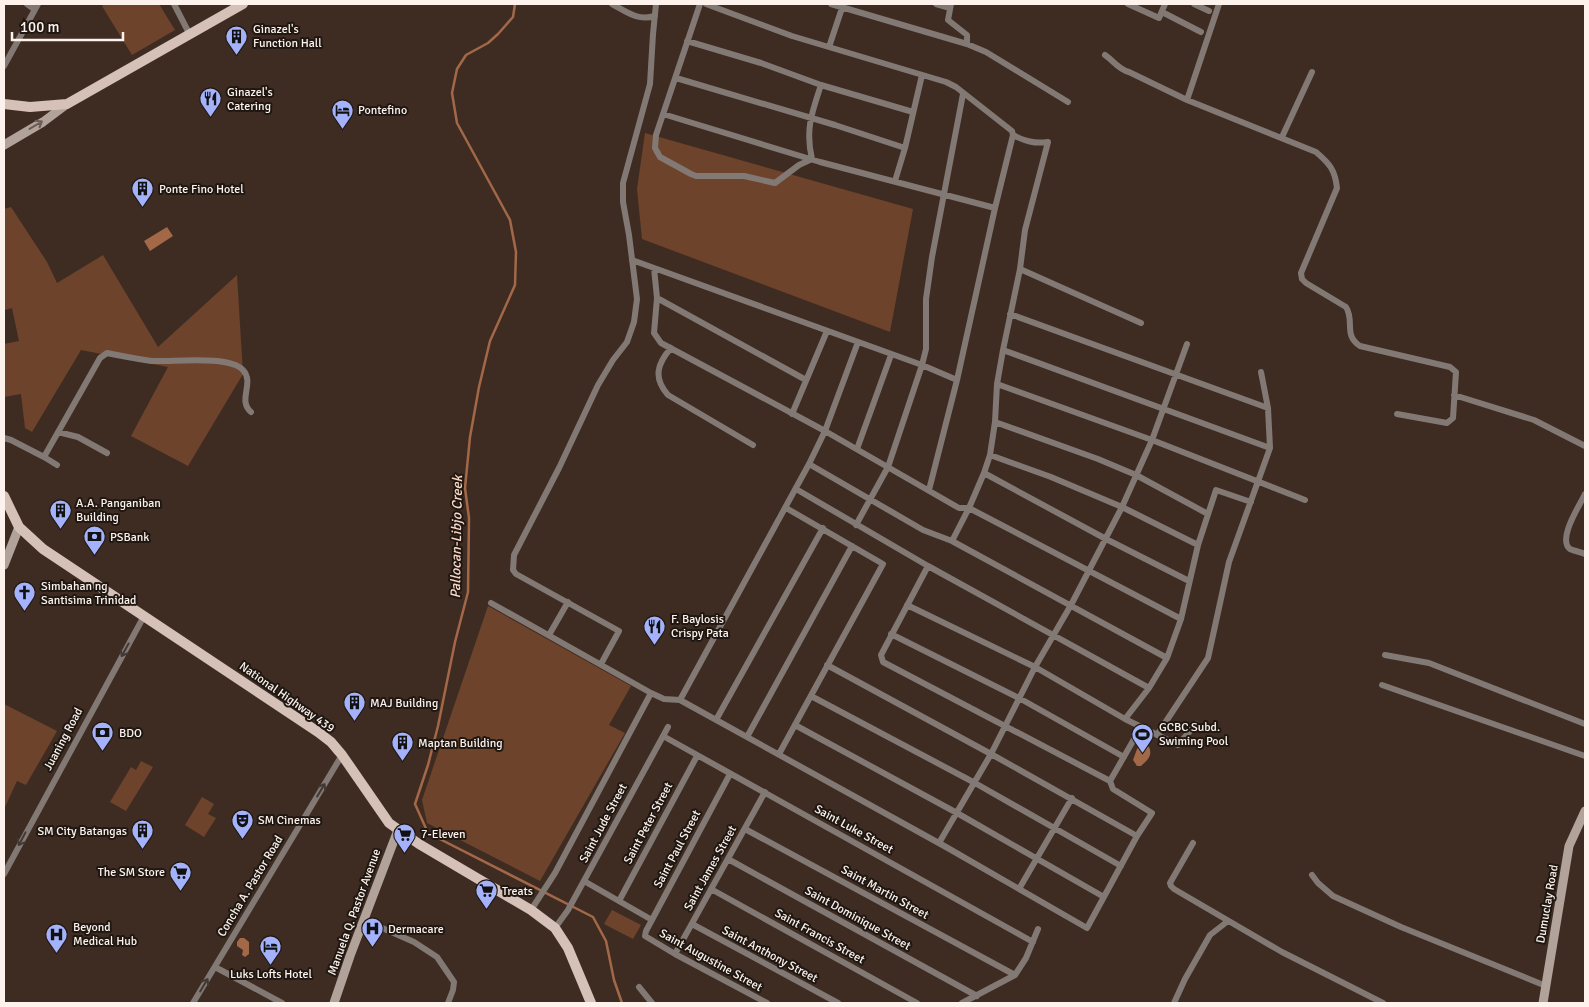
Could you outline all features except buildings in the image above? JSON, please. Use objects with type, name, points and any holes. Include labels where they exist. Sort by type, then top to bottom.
[{"type":"main road","points":[[4,145],[43,122],[67,104],[243,4]]},
{"type":"main road","points":[[4,104],[30,107],[67,104]]},
{"type":"main road","name":"National Highway 439","points":[[4,496],[19,527],[43,549],[331,742],[389,823],[531,910],[555,928],[568,948],[592,1003]]},
{"type":"main road","points":[[4,565],[19,527]]},
{"type":"main road","name":"Dumuclay Road","points":[[1544,1003],[1570,846],[1585,811]]},
{"type":"main road","name":"Manuela Q. Pastor Avenue","points":[[334,1003],[398,830]]},
{"type":"street","points":[[4,66],[36,6],[27,4]]},
{"type":"street","points":[[174,4],[190,35]]},
{"type":"street","points":[[612,4],[635,17],[645,19],[655,16]]},
{"type":"street","points":[[601,664],[619,631],[516,574],[513,570],[514,555],[567,452],[598,385],[613,360],[627,342],[634,322],[637,298],[623,202],[623,183],[650,84],[656,4]]},
{"type":"street","points":[[700,4],[656,134],[655,148],[660,157],[691,174],[744,176],[775,183],[799,165],[812,159]]},
{"type":"street","points":[[706,4],[792,36],[946,82],[956,87],[1009,127],[1013,135],[1025,141],[1036,143],[1048,142],[1026,230],[1003,350],[997,384],[995,422],[990,455],[969,508],[952,541]]},
{"type":"street","points":[[831,4],[967,44],[986,52],[1068,102]]},
{"type":"street","points":[[936,4],[950,6],[948,21],[967,35],[967,44]]},
{"type":"street","points":[[1128,4],[1159,18],[1166,4]]},
{"type":"street","points":[[1194,4],[1209,11]]},
{"type":"street","points":[[1187,100],[1219,4]]},
{"type":"street","points":[[828,47],[842,6]]},
{"type":"street","points":[[1162,12],[1201,32]]},
{"type":"street","points":[[687,41],[761,63],[822,85],[913,112]]},
{"type":"street","points":[[1105,54],[1115,62],[1120,70],[1129,72],[1187,100],[1316,152],[1327,161],[1336,175],[1337,188],[1301,273],[1302,278],[1306,283],[1346,307],[1350,334],[1353,341],[1360,346],[1454,369],[1456,372],[1453,418],[1447,423],[1397,414]]},
{"type":"street","points":[[1282,138],[1312,72]]},
{"type":"street","points":[[894,181],[905,148],[922,75]]},
{"type":"street","points":[[676,78],[905,148]]},
{"type":"street","points":[[812,159],[808,133],[822,85]]},
{"type":"street","points":[[856,525],[888,467],[926,349],[926,299],[929,274],[963,94]]},
{"type":"street","points":[[663,114],[812,159],[995,208]]},
{"type":"street","points":[[929,490],[957,380],[1013,135]]},
{"type":"street","points":[[632,260],[922,365],[957,380]]},
{"type":"street","points":[[654,268],[657,298],[654,333],[656,338],[662,343],[825,431],[959,508],[969,508],[1181,619]]},
{"type":"street","points":[[1020,268],[1141,323]]},
{"type":"street","points":[[657,298],[806,380]]},
{"type":"street","points":[[1010,314],[1268,408]]},
{"type":"street","points":[[792,414],[827,331]]},
{"type":"street","points":[[680,700],[809,464],[825,431],[858,342]]},
{"type":"street","points":[[939,843],[991,754],[1035,667],[1122,507],[1152,440],[1186,344]]},
{"type":"street","points":[[670,348],[658,370],[660,386],[668,395],[753,445]]},
{"type":"street","points":[[1003,350],[1270,448]]},
{"type":"street","points":[[44,457],[100,358],[107,353],[153,361],[216,361],[238,365],[245,371],[248,380],[244,401],[246,408],[251,412]]},
{"type":"street","points":[[857,449],[891,354]]},
{"type":"street","points":[[1157,735],[1208,658],[1229,562],[1270,448],[1268,408],[1261,372]]},
{"type":"street","points":[[997,384],[1152,440],[1305,500]]},
{"type":"street","points":[[1454,395],[1534,420],[1585,446]]},
{"type":"street","points":[[995,422],[1098,459],[1136,475],[1208,514]]},
{"type":"street","points":[[58,432],[78,437],[107,453]]},
{"type":"street","points":[[4,438],[57,465]]},
{"type":"street","points":[[990,455],[1051,477],[1122,507],[1198,545]]},
{"type":"street","points":[[809,464],[923,530],[952,541],[1167,658]]},
{"type":"street","points":[[984,473],[1106,539],[1190,581]]},
{"type":"street","points":[[796,489],[928,566],[1148,688]]},
{"type":"street","points":[[1125,719],[1167,658],[1181,619],[1198,545],[1216,490],[1250,502]]},
{"type":"street","points":[[1585,494],[1566,533],[1565,542],[1569,548],[1585,554]]},
{"type":"street","points":[[779,754],[883,564],[786,508]]},
{"type":"street","points":[[716,720],[823,528]]},
{"type":"street","points":[[747,737],[852,546]]},
{"type":"street","points":[[491,603],[651,693],[664,699],[680,700],[939,843],[1087,928],[1137,836],[1152,813],[1113,789],[1110,781],[882,662],[880,655],[928,566]]},
{"type":"street","points":[[549,635],[568,602]]},
{"type":"street","points":[[907,605],[1035,667],[1125,719],[1178,745],[1196,724]]},
{"type":"street","name":"Juaning Road","points":[[4,874],[144,616]]},
{"type":"street","points":[[891,634],[1019,698],[1124,757]]},
{"type":"street","points":[[1385,655],[1436,666],[1585,724]]},
{"type":"street","points":[[827,665],[1072,798],[1137,836]]},
{"type":"street","points":[[1382,685],[1585,756]]},
{"type":"street","points":[[531,910],[542,896],[651,693]]},
{"type":"street","points":[[811,696],[975,783],[1121,866]]},
{"type":"street","points":[[795,725],[957,813],[1104,897]]},
{"type":"street","name":"Saint Jude Street","points":[[555,928],[568,910],[668,727]]},
{"type":"street","points":[[1110,781],[1141,727]]},
{"type":"street","name":"Saint Luke Street","points":[[663,736],[1033,942]]},
{"type":"street","name":"Concha A. Pastor Road","points":[[193,1003],[342,755]]},
{"type":"street","name":"Saint Peter Street","points":[[619,901],[697,756]]},
{"type":"street","name":"Saint Paul Street","points":[[645,936],[730,774]]},
{"type":"street","name":"Saint James Street","points":[[675,954],[765,792]]},
{"type":"street","points":[[1019,889],[1072,798]]},
{"type":"street","name":"Saint Martin Street","points":[[745,828],[1015,975]]},
{"type":"street","points":[[1193,843],[1170,883],[1171,886],[1282,952],[1383,1003]]},
{"type":"street","name":"Saint Dominique Street","points":[[728,859],[977,996]]},
{"type":"street","points":[[1312,875],[1333,896],[1401,927],[1546,986]]},
{"type":"street","points":[[584,880],[652,920]]},
{"type":"street","name":"Saint Francis Street","points":[[711,889],[918,1003]]},
{"type":"street","points":[[364,920],[414,942],[437,957],[454,982],[454,990],[448,1003]]},
{"type":"street","points":[[1174,1003],[1185,979],[1210,936],[1228,921]]},
{"type":"street","name":"Saint Anthony Street","points":[[692,924],[838,1003]]},
{"type":"street","points":[[962,1003],[1015,975],[1026,958],[1038,929]]},
{"type":"street","name":"Saint Augustine Street","points":[[645,936],[766,1003]]},
{"type":"street","points":[[215,966],[282,1003]]},
{"type":"street","points":[[639,987],[652,1003]]},
{"type":"shaded area","points":[[104,4],[159,4],[175,30],[132,55],[102,6]]},
{"type":"shaded area","points":[[645,133],[913,209],[890,332],[642,239],[637,189]]},
{"type":"shaded area","points":[[11,207],[47,262],[57,283],[103,255],[158,347],[237,275],[243,374],[188,466],[131,436],[168,367],[81,350],[32,432],[25,428],[21,394],[4,397],[4,344],[19,341],[12,308],[5,310],[4,306],[4,209]]},
{"type":"shaded area","points":[[167,227],[173,236],[150,251],[144,241]]},
{"type":"shaded area","points":[[488,606],[631,686],[609,725],[625,733],[540,881],[427,823],[422,800]]},
{"type":"shaded area","points":[[4,704],[57,731],[26,785],[17,781],[4,809]]},
{"type":"shaded area","name":"GCBC Subd. Swiming Pool","points":[[1142,743],[1149,747],[1150,755],[1141,766],[1137,766],[1133,760],[1137,749]]},
{"type":"shaded area","points":[[141,761],[153,767],[126,811],[110,802],[131,767],[136,770]]},
{"type":"shaded area","points":[[202,797],[214,804],[208,814],[216,818],[204,837],[185,825]]},
{"type":"shaded area","points":[[612,910],[641,925],[633,939],[604,924]]},
{"type":"shaded area","points":[[240,938],[244,938],[249,942],[249,954],[245,957],[242,955],[243,950],[237,946]]},
{"type":"waterway","name":"Pallocan-Libjo Creek","points":[[515,4],[513,17],[498,34],[488,43],[466,55],[457,69],[452,93],[457,123],[510,220],[516,252],[515,285],[490,341],[479,387],[470,437],[465,488],[469,518],[468,592],[455,642],[438,726],[415,804],[428,833],[593,917],[606,941],[614,980],[622,1003]]},
{"type":"place","name":"Ginazel's Function Hall","points":[[237,55]]},
{"type":"place","name":"Ginazel's Catering","points":[[211,118]]},
{"type":"place","name":"Pontefino","points":[[342,129]]},
{"type":"place","name":"Ponte Fino Hotel","points":[[143,208]]},
{"type":"place","name":"A.A. Panganiban Building","points":[[60,529]]},
{"type":"place","name":"PSBank","points":[[94,556]]},
{"type":"place","name":"Simbahan ng Santisima Trinidad","points":[[25,612]]},
{"type":"place","name":"F. Baylosis Crispy Pata","points":[[655,645]]},
{"type":"place","name":"MAJ Building","points":[[354,722]]},
{"type":"place","name":"BDO","points":[[103,752]]},
{"type":"place","name":"GCBC Subd. Swiming Pool","points":[[1143,753]]},
{"type":"place","name":"Maptan Building","points":[[402,762]]},
{"type":"place","name":"SM Cinemas","points":[[242,839]]},
{"type":"place","name":"SM City Batangas","points":[[143,850]]},
{"type":"place","name":"7-Eleven","points":[[405,853]]},
{"type":"place","name":"The SM Store","points":[[181,891]]},
{"type":"place","name":"Treats","points":[[486,910]]},
{"type":"place","name":"Dermacare","points":[[372,948]]},
{"type":"place","name":"Beyond Medical Hub","points":[[57,953]]},
{"type":"place","name":"Luks Lofts Hotel","points":[[271,966]]}]
